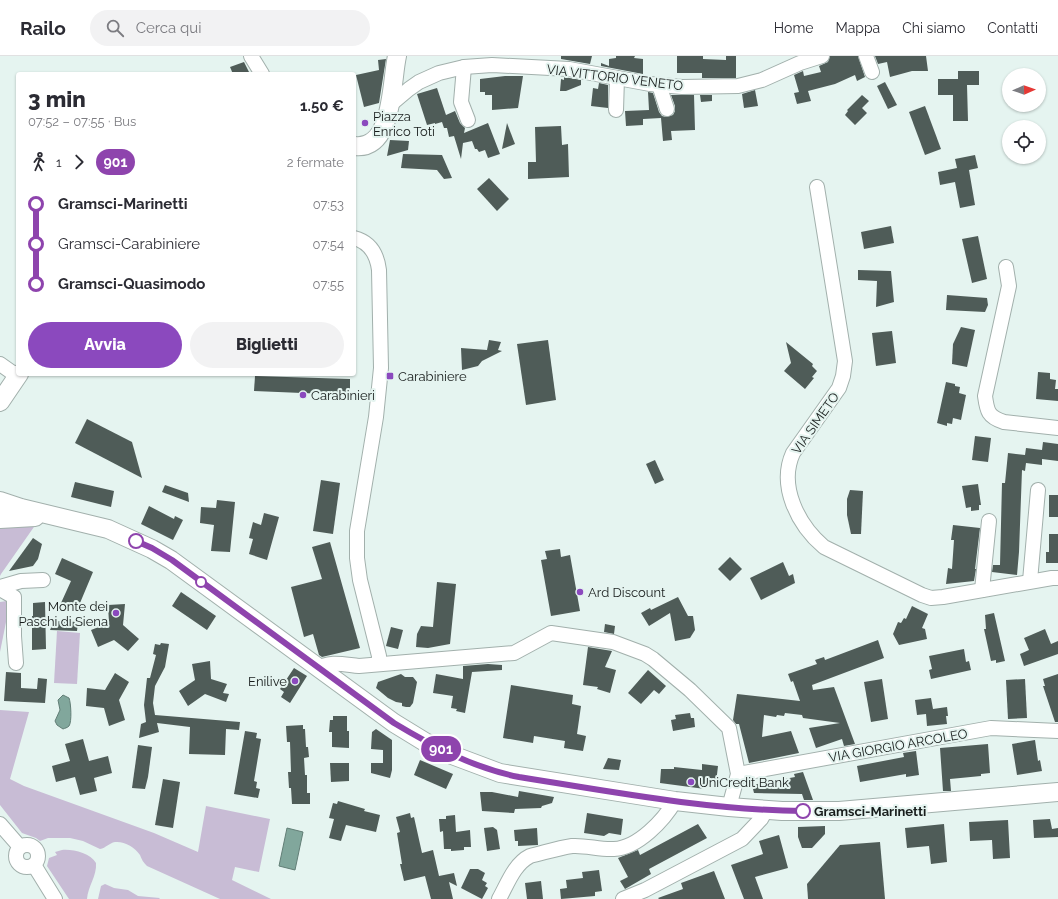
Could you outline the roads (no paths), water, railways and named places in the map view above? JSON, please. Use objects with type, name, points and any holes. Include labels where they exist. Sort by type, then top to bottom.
[{"type":"main road","points":[[356,146],[367,145],[373,142],[380,135],[385,125],[390,105],[395,60]]},
{"type":"main road","points":[[0,402],[17,376]]},
{"type":"main road","points":[[0,501],[21,508],[108,529],[152,548],[172,560],[318,669],[394,723],[425,742],[472,763],[500,773],[675,801],[766,810],[839,811],[1058,792]]},
{"type":"main road","points":[[0,519],[55,516]]},
{"type":"street","points":[[251,56],[261,72]]},
{"type":"street","name":"VIA VITTORIO VENETO","points":[[390,105],[409,89],[440,73],[492,61],[569,69],[659,85],[682,87],[738,86],[762,80],[800,63],[822,56]]},
{"type":"street","points":[[866,56],[872,72]]},
{"type":"street","points":[[464,67],[461,102],[468,120]]},
{"type":"street","points":[[616,110],[617,78]]},
{"type":"street","points":[[659,85],[667,109]]},
{"type":"street","name":"VIA SIMETO","points":[[817,187],[845,361],[840,388],[793,453],[789,461],[788,474],[795,510],[803,524],[824,547],[931,598],[1030,581],[1058,578]]},
{"type":"street","points":[[356,239],[370,247],[376,257],[379,270],[381,368],[376,418],[357,531],[357,558],[360,580],[379,656],[379,664]]},
{"type":"street","points":[[1006,267],[1009,286],[985,396],[986,409],[996,420],[1058,428]]},
{"type":"street","points":[[0,364],[16,374]]},
{"type":"street","points":[[1030,581],[1038,490]]},
{"type":"street","points":[[982,590],[989,521]]},
{"type":"street","points":[[0,588],[21,581],[43,580]]},
{"type":"street","points":[[0,588],[14,597],[16,663]]},
{"type":"street","points":[[318,669],[323,665],[328,664],[359,666],[514,653],[551,633],[613,642],[645,654],[653,659],[690,690],[729,728],[738,774],[729,807]]},
{"type":"street","name":"VIA GIORGIO ARCOLEO","points":[[738,774],[990,728],[1058,731]]},
{"type":"street","points":[[499,899],[518,866],[524,859],[537,854],[571,846],[615,849],[623,847],[633,843],[660,822],[669,812],[675,801]]},
{"type":"street","points":[[623,899],[644,890],[742,839],[761,819],[766,810]]},
{"type":"street","points":[[0,824],[20,847],[16,850],[15,855],[18,864],[25,868],[34,865],[55,899]]},
{"type":"place","name":"Piazza Enrico Toti","points":[[365,123]]},
{"type":"place","name":"Carabiniere","points":[[390,376]]},
{"type":"place","name":"Carabinieri","points":[[303,395]]},
{"type":"place","name":"Ard Discount","points":[[580,592]]},
{"type":"place","name":"Monte dei Paschi di Siena","points":[[116,613]]},
{"type":"place","name":"Enilive","points":[[295,681]]},
{"type":"place","name":"UniCredit Bank","points":[[691,782]]},
{"type":"place","name":"Gramsci-Marinetti","points":[[803,811]]}]
